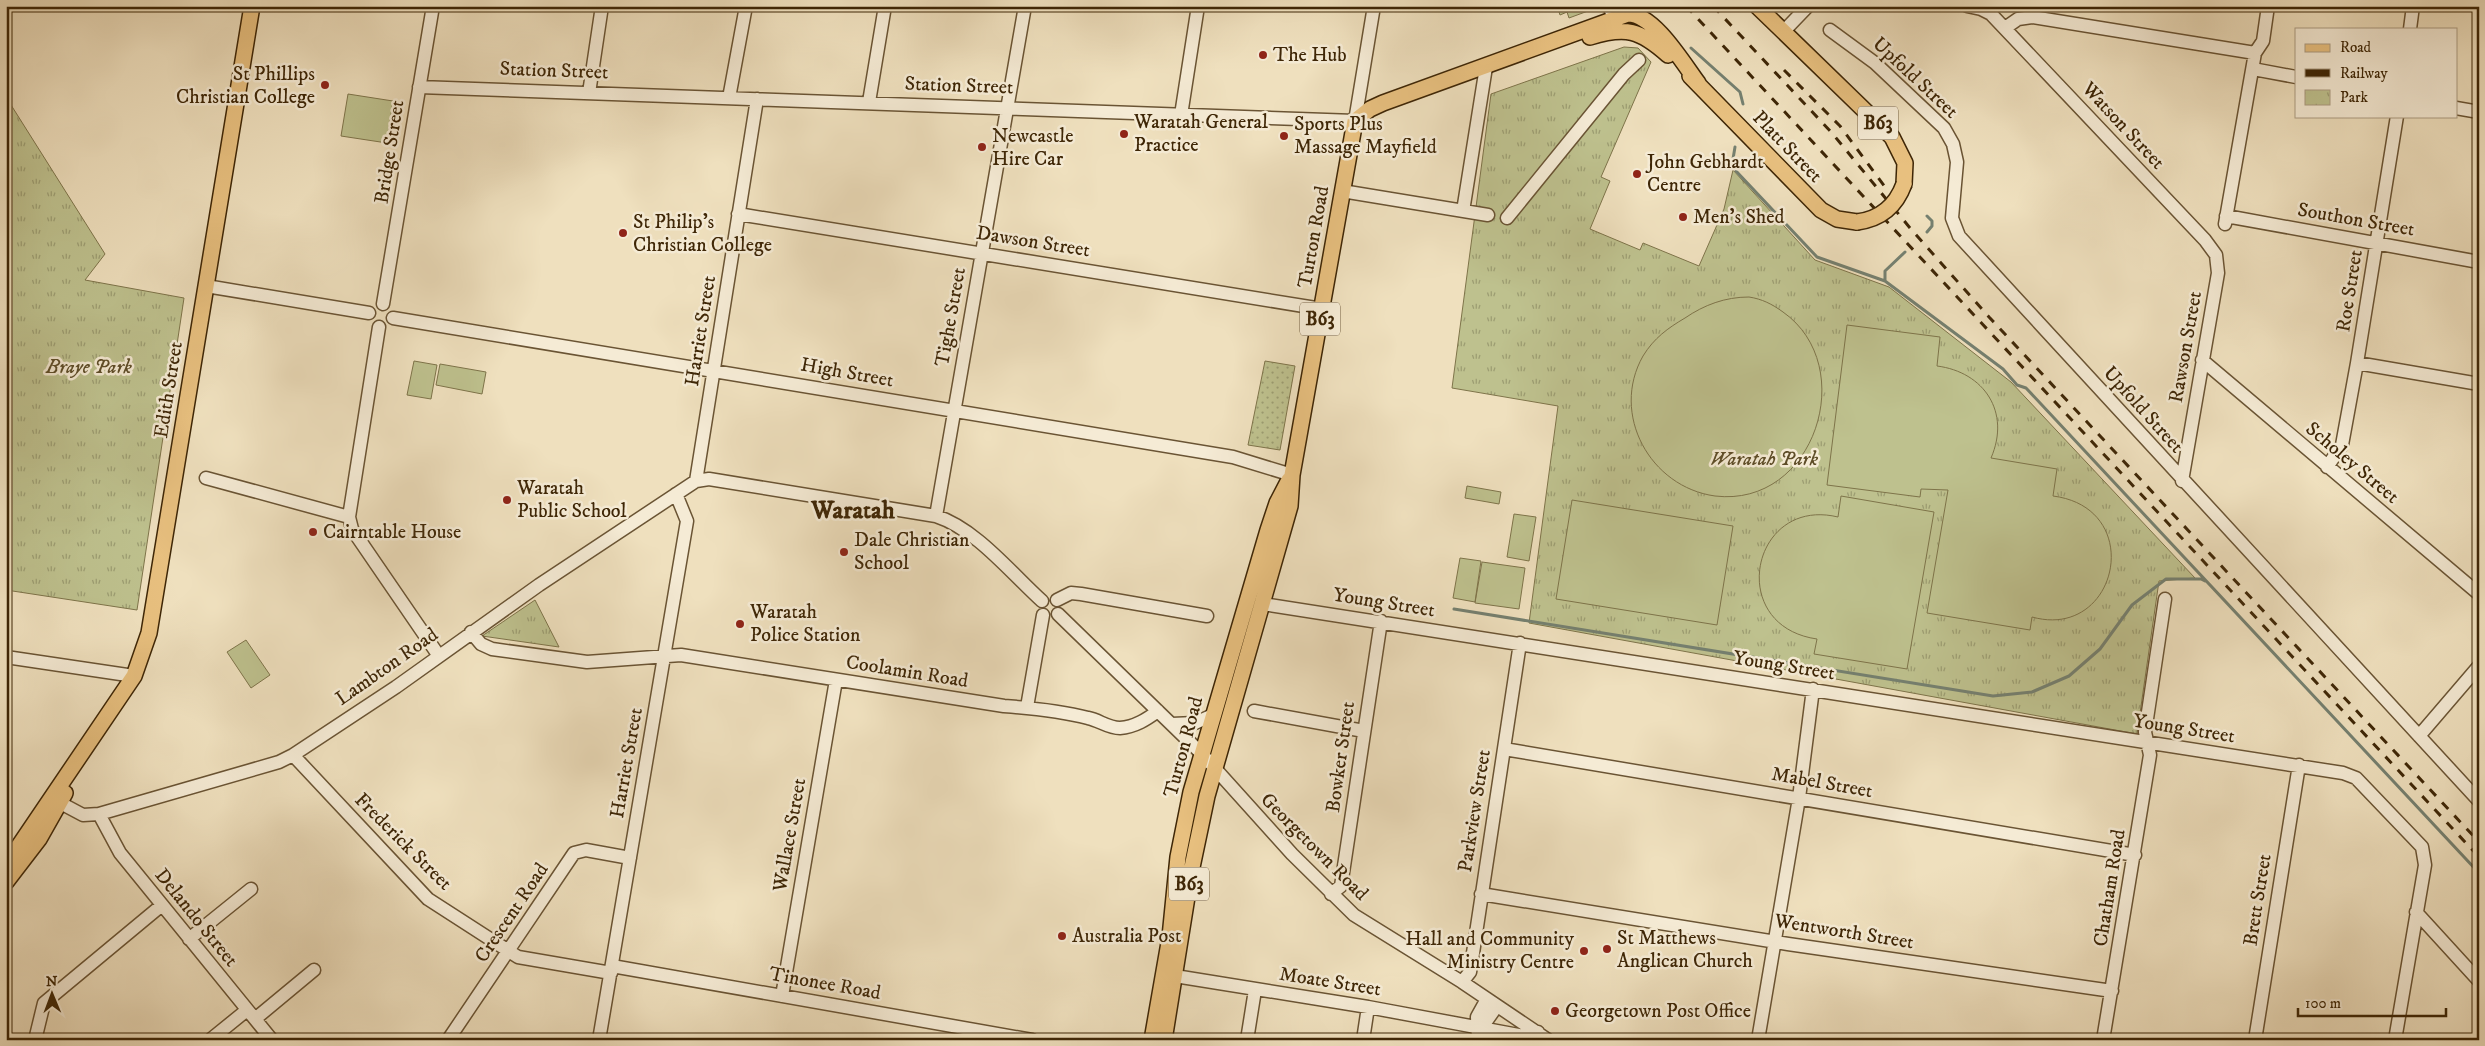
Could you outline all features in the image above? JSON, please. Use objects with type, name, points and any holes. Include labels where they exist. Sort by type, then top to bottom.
[{"type":"main road","name":"Edith Street","points":[[6,865],[56,800],[78,762],[134,676],[149,633],[252,6]]},
{"type":"main road","name":"B63","points":[[1757,6],[1784,31]]},
{"type":"main road","name":"B63","points":[[1486,67],[1611,12],[1631,10],[1644,19],[1656,40]]},
{"type":"main road","points":[[1611,12],[1619,22],[1636,26],[1656,40]]},
{"type":"main road","name":"B63","points":[[1355,121],[1374,107],[1486,67],[1609,31],[1634,32],[1656,40]]},
{"type":"main road","name":"Platt Street","points":[[1656,40],[1821,210],[1837,219],[1857,222],[1874,218],[1889,209],[1898,198],[1904,184],[1905,163],[1900,150],[1892,137],[1784,31]]},
{"type":"main road","name":"Turton Road","points":[[1164,1040],[1191,872],[1214,768],[1290,506],[1292,474],[1355,121]]},
{"type":"main road","name":"Turton Road","points":[[1152,1040],[1170,937],[1178,857],[1191,792],[1212,715],[1277,503],[1292,474]]},
{"type":"main road","points":[[6,882],[34,846],[56,800]]},
{"type":"street","name":"Bridge Street","points":[[383,304],[433,6]]},
{"type":"street","points":[[589,93],[602,6]]},
{"type":"street","points":[[729,98],[746,6]]},
{"type":"street","points":[[869,102],[885,6]]},
{"type":"street","name":"Tighe Street","points":[[936,516],[1025,6]]},
{"type":"street","points":[[1181,115],[1198,6]]},
{"type":"street","name":"Turton Road","points":[[1355,121],[1374,6]]},
{"type":"street","points":[[1784,31],[1808,6]]},
{"type":"street","name":"Watson Street","points":[[1968,6],[1987,11],[2005,28],[2213,250]]},
{"type":"street","points":[[2268,6],[2263,41],[2256,53],[2253,69],[2295,77]]},
{"type":"street","points":[[2410,28],[2413,6]]},
{"type":"street","points":[[2005,28],[2018,19],[2032,17],[2256,53]]},
{"type":"street","name":"Upfold Street","points":[[1830,30],[1875,63],[1944,128],[1953,144],[1957,162],[1952,213],[1954,226],[1958,234],[2182,481],[2479,801]]},
{"type":"street","points":[[1507,218],[1624,74],[1639,60]]},
{"type":"street","points":[[1463,211],[1486,67]]},
{"type":"street","name":"Southon Street","points":[[2253,69],[2226,220],[2377,243],[2479,262]]},
{"type":"street","name":"Station Street","points":[[419,87],[1355,121]]},
{"type":"street","name":"Harriet Street","points":[[696,481],[757,99]]},
{"type":"street","points":[[2458,108],[2479,112]]},
{"type":"street","name":"Roe Street","points":[[2328,467],[2342,445],[2397,118]]},
{"type":"street","points":[[1342,192],[1488,215]]},
{"type":"street","name":"Dawson Street","points":[[738,214],[1322,309]]},
{"type":"street","name":"Rawson Street","points":[[2182,481],[2218,273],[2218,260],[2213,250]]},
{"type":"street","points":[[206,286],[369,313]]},
{"type":"street","points":[[383,304],[391,309],[392,318],[388,325],[380,327],[371,322],[369,313],[374,306],[383,304]]},
{"type":"street","name":"High Street","points":[[392,318],[1233,457],[1292,474]]},
{"type":"street","points":[[350,523],[380,327]]},
{"type":"street","name":"Scholey Street","points":[[2202,360],[2479,594]]},
{"type":"street","points":[[2357,363],[2479,384]]},
{"type":"street","points":[[206,478],[350,523],[439,656]]},
{"type":"street","name":"Lambton Road","points":[[56,800],[83,815],[99,814],[279,762],[293,755],[439,656],[471,632],[696,481],[709,480],[936,516]]},
{"type":"street","name":"Harriet Street","points":[[599,1040],[687,521],[676,494]]},
{"type":"street","points":[[936,516],[949,520],[968,533],[1042,601]]},
{"type":"street","points":[[1057,600],[1071,593],[1081,594],[1207,616]]},
{"type":"street","points":[[1027,707],[1043,616],[1040,609],[1042,601],[1048,597],[1057,600],[1061,607],[1058,614],[1051,618],[1043,616]]},
{"type":"street","name":"Chatham Road","points":[[2103,1040],[2150,755],[2145,732],[2165,599]]},
{"type":"street","name":"Young Street","points":[[1263,604],[2343,773],[2356,778],[2422,847],[2425,865],[2395,1040]]},
{"type":"street","name":"Georgetown Road","points":[[1058,614],[1202,754],[1331,894],[1354,915],[1462,982],[1543,1036]]},
{"type":"street","name":"Bowker Street","points":[[1331,894],[1341,886],[1381,621]]},
{"type":"street","name":"Coolamin Road","points":[[471,632],[481,644],[492,649],[587,662],[681,656],[1004,706],[1027,707],[1090,718],[1104,725],[1120,728],[1136,725],[1158,711]]},
{"type":"street","name":"Parkview Street","points":[[1462,982],[1470,972],[1520,643]]},
{"type":"street","points":[[6,657],[134,676]]},
{"type":"street","points":[[2419,736],[2479,666]]},
{"type":"street","name":"Wallace Street","points":[[782,996],[836,680]]},
{"type":"street","points":[[1758,1040],[1799,798],[1813,689]]},
{"type":"street","points":[[1254,711],[1364,731]]},
{"type":"street","points":[[1172,724],[1195,723],[1212,715]]},
{"type":"street","name":"Mabel Street","points":[[1504,749],[2135,855]]},
{"type":"street","name":"Frederick Street","points":[[293,755],[428,899],[518,957],[611,969]]},
{"type":"street","name":"Brett Street","points":[[2255,1040],[2299,766]]},
{"type":"street","name":"Delando Street","points":[[99,814],[120,854],[272,1040]]},
{"type":"street","name":"Crescent Road","points":[[448,1040],[574,853],[586,850],[630,858]]},
{"type":"street","points":[[189,938],[251,889]]},
{"type":"street","name":"Wentworth Street","points":[[1481,894],[1776,941],[2112,991]]},
{"type":"street","points":[[35,1040],[44,1003],[162,905]]},
{"type":"street","points":[[2416,912],[2479,981]]},
{"type":"street","name":"Tinonee Road","points":[[611,969],[782,996],[1032,1040]]},
{"type":"street","points":[[210,1040],[314,970]]},
{"type":"street","name":"Moate Street","points":[[1175,976],[1368,1007],[1478,1034],[1543,1036]]},
{"type":"street","points":[[1247,1040],[1255,990]]},
{"type":"street","points":[[1478,1034],[1485,1023],[1492,1003]]},
{"type":"street","points":[[1363,1040],[1368,1007]]},
{"type":"green space","points":[[1557,6],[1589,6],[1588,11],[1569,18],[1567,12],[1560,15]]},
{"type":"green space","name":"Waratah Park","points":[[1624,47],[1638,48],[1651,62],[1601,177],[1610,181],[1590,229],[1640,250],[1643,243],[1699,266],[1724,209],[1733,170],[1815,260],[1889,287],[2011,382],[2195,578],[2159,581],[2137,734],[1529,623],[1558,406],[1452,388],[1491,94]]},
{"type":"green space","points":[[348,94],[393,101],[387,143],[341,136]]},
{"type":"green space","name":"Braye Park","points":[[6,97],[105,254],[85,280],[184,298],[137,610],[6,590]]},
{"type":"green space","points":[[1749,297],[1771,304],[1779,309],[1806,336],[1819,365],[1822,397],[1815,429],[1801,457],[1779,480],[1750,494],[1715,496],[1692,490],[1672,478],[1655,463],[1642,444],[1634,423],[1631,401],[1634,378],[1647,350],[1662,334],[1673,326],[1700,309],[1715,303],[1732,298]]},
{"type":"green space","points":[[1847,325],[1940,337],[1937,366],[1968,376],[1989,397],[1995,410],[1998,425],[1991,458],[2057,469],[2053,496],[2083,506],[2101,523],[2110,546],[2110,570],[2101,592],[2085,610],[2061,619],[2032,617],[2030,630],[1927,613],[1948,490],[1921,489],[1920,497],[1827,485]]},
{"type":"green space","points":[[414,361],[437,365],[431,399],[407,395]]},
{"type":"green space","points":[[1265,361],[1295,366],[1280,450],[1248,445]]},
{"type":"green space","points":[[440,364],[486,372],[482,394],[436,385]]},
{"type":"green space","points":[[1467,486],[1501,492],[1499,504],[1465,498]]},
{"type":"green space","points":[[1841,496],[1934,512],[1907,669],[1814,654],[1817,639],[1788,629],[1769,612],[1760,589],[1760,565],[1769,543],[1785,525],[1808,516],[1838,517]]},
{"type":"green space","points":[[1572,500],[1733,526],[1717,625],[1556,599]]},
{"type":"green space","points":[[1514,514],[1536,517],[1529,561],[1507,557]]},
{"type":"green space","points":[[1460,558],[1481,561],[1475,602],[1453,598]]},
{"type":"green space","points":[[1482,562],[1525,568],[1519,609],[1475,603]]},
{"type":"green space","points":[[535,600],[559,647],[482,636]]},
{"type":"green space","points":[[246,640],[270,675],[251,688],[227,652]]},
{"type":"waterway","points":[[1691,48],[1740,92],[1743,104]]},
{"type":"waterway","points":[[1735,147],[1733,159],[1736,171],[1817,257],[1885,281],[2003,369],[2017,385],[2026,388],[2479,873]]},
{"type":"waterway","points":[[1927,216],[1932,221],[1932,226],[1927,232]]},
{"type":"waterway","points":[[1885,281],[1885,271],[1905,252]]},
{"type":"waterway","points":[[1454,609],[1993,696],[2032,692],[2069,676],[2100,649],[2132,605],[2166,579],[2201,579],[2205,581]]},
{"type":"railway","points":[[1686,6],[2479,857]]},
{"type":"railway","points":[[1713,6],[1832,133],[1910,228],[1989,317],[2479,842]]},
{"type":"railway","points":[[1784,70],[1840,126],[1888,191]]},
{"type":"place","name":"The Hub","points":[[1263,55]]},
{"type":"place","name":"St Phillips Christian College","points":[[325,85]]},
{"type":"place","name":"Waratah General Practice","points":[[1124,134]]},
{"type":"place","name":"Sports Plus Massage Mayfield","points":[[1284,136]]},
{"type":"place","name":"Newcastle Hire Car","points":[[982,147]]},
{"type":"place","name":"John Gebhardt Centre","points":[[1637,174]]},
{"type":"place","name":"Men’s Shed","points":[[1683,217]]},
{"type":"place","name":"St Philip’s Christian College","points":[[623,233]]},
{"type":"place","name":"Waratah Public School","points":[[507,500]]},
{"type":"place","name":"Cairntable House","points":[[313,532]]},
{"type":"place","name":"Dale Christian School","points":[[844,552]]},
{"type":"place","name":"Waratah Police Station","points":[[740,624]]},
{"type":"place","name":"Australia Post","points":[[1062,936]]},
{"type":"place","name":"St Matthews Anglican Church","points":[[1607,949]]},
{"type":"place","name":"Hall and Community Ministry Centre","points":[[1584,951]]},
{"type":"place","name":"Georgetown Post Office","points":[[1555,1011]]},
{"type":"district","name":"Waratah","points":[[853,510]]}]
